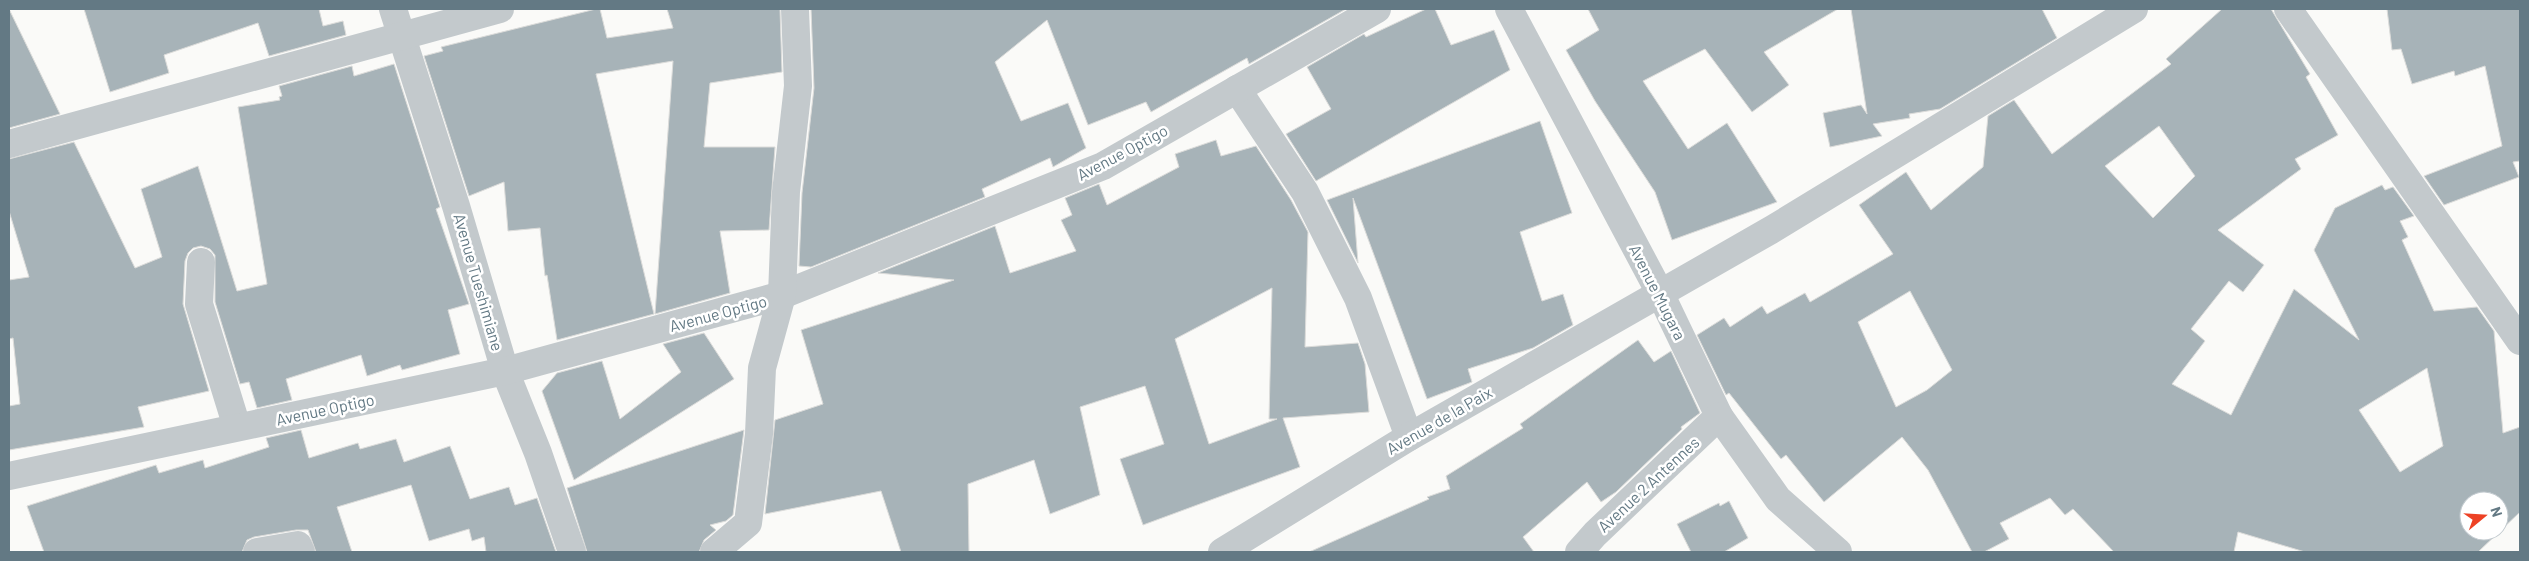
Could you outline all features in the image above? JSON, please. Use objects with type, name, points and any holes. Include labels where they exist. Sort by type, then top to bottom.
[{"type":"street","name":"Avenue Tueshimiane","points":[[392,9],[456,206],[505,371],[538,453],[572,552]]},
{"type":"street","points":[[9,144],[500,9]]},
{"type":"street","points":[[714,552],[748,523],[759,434],[762,368],[782,296],[786,192],[798,86],[794,9]]},
{"type":"street","name":"Avenue Optigo","points":[[9,476],[505,371],[782,296],[1103,166],[1377,9]]},
{"type":"street","name":"Avenue Mugara","points":[[1509,9],[1660,293],[1719,416],[1778,499],[1838,552]]},
{"type":"street","name":"Avenue de la Paix","points":[[1222,552],[1409,437],[1771,230],[2134,9]]},
{"type":"street","points":[[2288,9],[2520,341]]},
{"type":"street","points":[[1237,89],[1305,192],[1358,298],[1409,437]]},
{"type":"street","points":[[201,262],[199,304],[238,428]]},
{"type":"street","name":"Avenue 2 Antennes","points":[[1579,552],[1595,534],[1719,416]]},
{"type":"street","points":[[257,552],[298,545],[301,552]]},
{"type":"building","points":[[9,9],[60,114],[9,128]]},
{"type":"building","points":[[84,9],[319,9],[323,26],[343,21],[346,35],[269,56],[258,23],[164,55],[169,73],[110,92]]},
{"type":"building","points":[[600,9],[607,38],[673,28],[667,9],[780,9],[782,72],[710,83],[704,147],[775,147],[769,230],[720,231],[730,293],[655,314],[673,61],[596,74],[654,314],[557,340],[547,275],[545,276],[540,228],[508,231],[504,182],[469,196],[424,56],[443,51],[441,47]]},
{"type":"building","points":[[811,9],[1346,9],[1249,64],[1247,58],[1151,112],[1146,102],[1088,125],[1047,20],[995,62],[1021,121],[1068,103],[1086,148],[1053,167],[1050,158],[982,189],[985,197],[811,267],[799,266],[802,193],[814,88]]},
{"type":"building","points":[[1426,9],[1435,9],[1451,45],[1494,30],[1510,70],[1316,181],[1286,134],[1331,109],[1307,67],[1364,34],[1366,37]]},
{"type":"building","points":[[1588,9],[1838,9],[1764,52],[1789,85],[1752,112],[1705,49],[1643,81],[1688,149],[1727,123],[1777,202],[1672,240],[1655,192],[1595,101],[1566,50],[1599,30]]},
{"type":"building","points":[[1851,9],[2042,9],[2057,38],[1940,109],[1909,114],[1910,118],[1873,124],[1882,136],[1830,147],[1823,113],[1861,105],[1867,114]]},
{"type":"building","points":[[2222,9],[2271,9],[2310,74],[2306,77],[2338,135],[2295,159],[2301,169],[2218,230],[2264,265],[2243,292],[2229,281],[2191,329],[2205,341],[2172,384],[2231,415],[2294,289],[2359,340],[2314,250],[2335,208],[2382,185],[2385,190],[2393,187],[2414,216],[2400,221],[2408,237],[2402,240],[2434,311],[2477,307],[2494,331],[2503,433],[2520,427],[2520,512],[2509,522],[2509,491],[2459,491],[2459,541],[2490,541],[2478,552],[2305,552],[2238,532],[2234,552],[2114,552],[2073,509],[2065,515],[2050,498],[2000,523],[2009,539],[1984,552],[1972,552],[1928,470],[1902,437],[1824,502],[1786,455],[1781,459],[1729,393],[1726,395],[1697,335],[1724,318],[1730,327],[1762,306],[1767,314],[1805,293],[1810,302],[1893,254],[1859,205],[1906,172],[1931,210],[1983,167],[1988,116],[2014,100],[2052,154],[2171,64],[2166,59]],"holes":[[[2159,126],[2195,176],[2153,218],[2105,166]],[[1910,291],[1952,370],[1927,390],[1896,407],[1858,322]],[[2427,368],[2443,446],[2400,472],[2359,410]]]},
{"type":"building","points":[[2387,9],[2520,9],[2520,161],[2513,162],[2519,177],[2444,205],[2424,176],[2502,146],[2485,66],[2455,76],[2454,71],[2412,84],[2401,49],[2392,50]]},
{"type":"building","points":[[394,64],[440,207],[436,209],[469,304],[448,310],[460,354],[402,370],[400,365],[367,376],[361,355],[286,379],[292,400],[257,408],[249,382],[240,384],[215,302],[215,255],[210,249],[201,246],[193,248],[188,253],[185,261],[183,304],[209,391],[138,407],[144,427],[9,450],[9,406],[20,404],[13,338],[9,339],[9,280],[29,277],[9,211],[9,159],[74,142],[135,268],[162,257],[141,189],[198,166],[237,291],[267,284],[238,107],[280,100],[279,97],[282,96],[279,86],[352,66],[354,76]]},
{"type":"building","points":[[1540,121],[1572,213],[1520,232],[1542,301],[1563,294],[1573,325],[1533,348],[1468,369],[1472,382],[1427,399],[1353,198],[1358,263],[1327,200]]},
{"type":"building","points":[[1216,140],[1221,156],[1256,146],[1291,200],[1308,232],[1305,347],[1358,343],[1365,364],[1369,412],[1283,418],[1300,467],[1143,525],[1120,459],[1164,444],[1145,386],[1080,407],[1100,495],[1050,514],[1034,460],[968,484],[969,552],[901,552],[881,491],[765,514],[775,420],[823,404],[801,330],[954,280],[878,273],[995,226],[1010,273],[1076,251],[1061,220],[1072,215],[1065,198],[1099,184],[1107,205],[1179,167],[1175,154]],"holes":[[[1272,288],[1269,419],[1277,419],[1209,444],[1175,339]]]},
{"type":"building","points":[[704,333],[734,379],[574,480],[542,391],[557,373],[602,361],[620,419],[681,372],[663,344]]},
{"type":"building","points":[[1638,340],[1654,362],[1671,351],[1700,413],[1681,427],[1682,429],[1616,492],[1601,502],[1587,482],[1523,537],[1534,552],[1309,552],[1429,499],[1427,497],[1450,489],[1446,476],[1523,428],[1520,424]]},
{"type":"building","points":[[301,430],[309,458],[358,443],[360,449],[396,439],[404,462],[450,446],[470,499],[509,487],[515,505],[537,498],[556,552],[486,552],[484,537],[472,541],[469,529],[429,541],[411,485],[337,507],[352,552],[316,552],[308,530],[296,530],[254,537],[247,540],[242,552],[44,552],[27,506],[156,465],[159,473],[203,460],[205,468],[269,447],[266,438]]},
{"type":"building","points":[[744,430],[733,515],[726,521],[710,525],[716,530],[704,540],[699,552],[587,552],[567,488]]},
{"type":"building","points":[[1729,501],[1748,538],[1724,552],[1691,552],[1677,524],[1719,503],[1720,506]]}]
